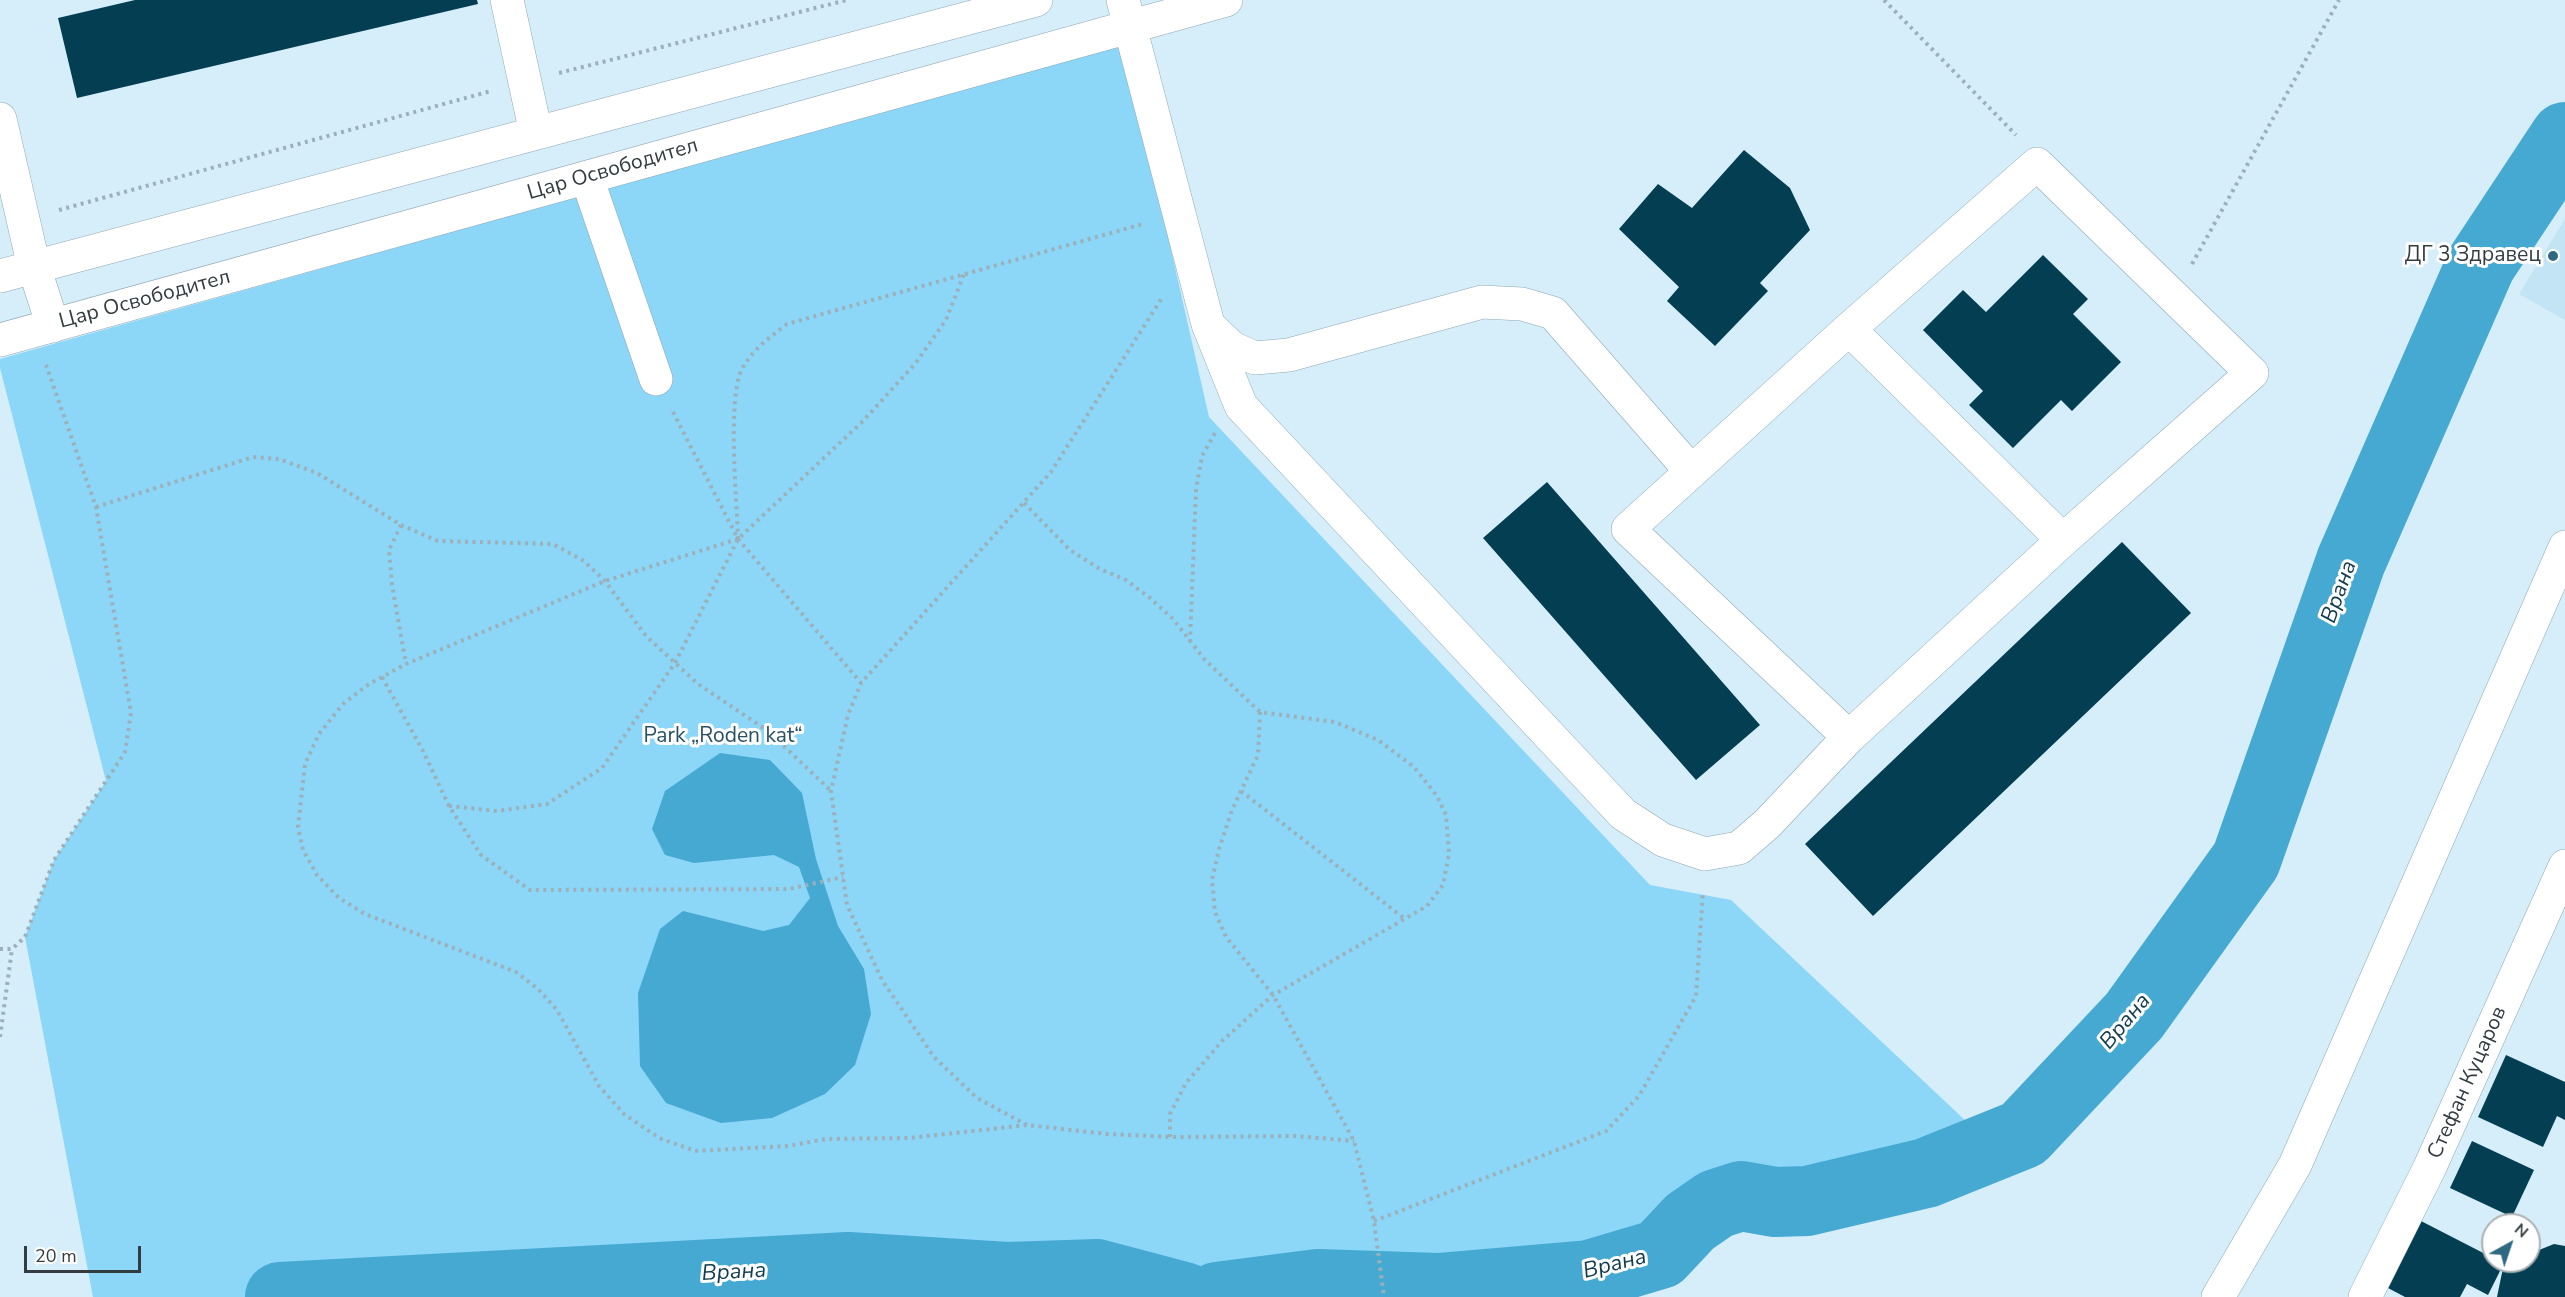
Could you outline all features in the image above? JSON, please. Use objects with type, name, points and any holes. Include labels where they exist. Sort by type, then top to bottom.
[{"type":"street","points":[[507,0],[536,133]]},
{"type":"street","points":[[0,276],[1036,0]]},
{"type":"street","name":"Цар Освободител","points":[[0,340],[587,178],[1127,13],[1226,0]]},
{"type":"street","points":[[1127,13],[1208,324],[1241,406],[1623,814],[1663,840],[1705,854],[1739,848],[1767,824],[1849,737],[2063,540],[2252,373],[2037,164],[1848,328],[1628,529],[1849,737]]},
{"type":"street","points":[[0,120],[34,267],[43,328]]},
{"type":"street","points":[[587,178],[656,379]]},
{"type":"street","points":[[1208,324],[1232,348],[1255,358],[1288,356],[1482,302],[1522,304],[1553,314],[1691,471]]},
{"type":"street","points":[[1848,328],[2063,540]]},
{"type":"street","points":[[2217,1297],[2295,1165],[2565,546]]},
{"type":"street","name":"Стефан Куцаров","points":[[2365,1297],[2429,1169],[2565,866]]},
{"type":"path","points":[[23,219],[525,81],[847,0]]},
{"type":"path","points":[[1884,0],[2026,145],[2037,164]]},
{"type":"path","points":[[2173,297],[2339,0]]},
{"type":"path","points":[[738,539],[734,408],[741,370],[760,344],[787,324],[1179,213]]},
{"type":"path","points":[[1027,1125],[977,1098],[934,1057],[882,980],[847,905],[831,791],[848,715],[861,683],[1051,472],[1143,325],[1190,258]]},
{"type":"path","points":[[449,806],[497,812],[547,804],[603,768],[675,663],[738,539],[862,422],[915,364],[946,320],[964,274]]},
{"type":"path","points":[[0,949],[12,948],[25,937],[54,860],[125,752],[130,713],[96,507],[43,328]]},
{"type":"path","points":[[656,379],[738,539],[861,683]]},
{"type":"path","points":[[1190,642],[1196,489],[1202,456],[1219,427],[1241,406]]},
{"type":"path","points":[[96,507],[252,457],[279,459],[317,473],[401,525],[438,541],[554,544],[584,561],[605,581],[646,636],[698,684],[768,732],[831,791]]},
{"type":"path","points":[[1024,503],[1070,550],[1100,569],[1126,580],[1150,597],[1173,619],[1190,642],[1260,712],[1335,722],[1378,740],[1414,767],[1437,796],[1446,815],[1449,854],[1443,885],[1427,906],[1273,995],[1222,1041],[1186,1083],[1170,1114],[1170,1137]]},
{"type":"path","points":[[401,525],[389,550],[392,585],[406,664]]},
{"type":"path","points":[[738,539],[605,581],[406,664],[382,677],[344,704],[319,734],[305,764],[298,827],[303,850],[317,875],[339,898],[365,914],[516,972],[538,989],[557,1010],[599,1086],[624,1114],[660,1138],[695,1151],[789,1146],[826,1139],[909,1138],[1027,1125],[1107,1134],[1170,1137],[1296,1136],[1354,1141]]},
{"type":"path","points":[[382,677],[423,752],[449,806],[482,855],[530,890],[789,889],[843,878]]},
{"type":"path","points":[[1260,712],[1258,755],[1218,849],[1212,880],[1215,912],[1226,937],[1273,995],[1354,1141],[1374,1221],[1384,1297]]},
{"type":"path","points":[[1241,791],[1405,919]]},
{"type":"path","points":[[1374,1221],[1606,1131],[1639,1096],[1696,996],[1705,854]]},
{"type":"path","points":[[0,1037],[12,948]]},
{"type":"shaded area","name":"ДГ 3 Здравец","points":[[2565,219],[2565,320],[2519,294]]},
{"type":"shaded area","points":[[720,753],[770,760],[802,793],[816,859],[838,926],[864,969],[871,1014],[855,1065],[825,1094],[772,1118],[721,1123],[666,1103],[640,1066],[638,993],[660,929],[683,911],[763,931],[789,925],[810,898],[799,867],[774,855],[694,863],[665,855],[652,829],[665,791]]},
{"type":"green space","name":"Park „Roden kat“","points":[[1124,43],[1209,417],[1650,885],[1731,900],[1968,1123],[1992,1141],[1922,1167],[1725,1224],[1559,1268],[1402,1291],[1190,1283],[1073,1265],[1008,1248],[942,1257],[801,1297],[93,1297],[25,937],[54,860],[106,781],[0,368],[0,359]]},
{"type":"building","points":[[135,0],[477,0],[478,4],[77,98],[58,18]]},
{"type":"building","points":[[1744,150],[1790,188],[1810,230],[1760,283],[1768,291],[1715,346],[1667,301],[1679,287],[1619,229],[1658,184],[1692,208]]},
{"type":"building","points":[[2043,255],[2088,299],[2073,314],[2121,362],[2072,411],[2061,400],[2013,448],[1969,405],[1983,391],[1923,330],[1963,290],[1986,312]]},
{"type":"building","points":[[1547,482],[1760,725],[1696,780],[1483,538]]},
{"type":"building","points":[[2122,542],[2191,613],[1873,916],[1805,844]]},
{"type":"building","points":[[2506,1055],[2565,1082],[2565,1120],[2557,1116],[2543,1147],[2478,1117]]},
{"type":"building","points":[[2472,1141],[2534,1170],[2514,1213],[2503,1213],[2450,1188]]},
{"type":"building","points":[[2421,1221],[2481,1252],[2481,1273],[2499,1273],[2488,1295],[2467,1284],[2460,1297],[2405,1297],[2388,1288]]},
{"type":"building","points":[[2554,1244],[2565,1246],[2565,1297],[2497,1297],[2502,1273],[2541,1273],[2541,1249]]},
{"type":"waterway","name":"Врана","points":[[1217,1297],[1318,1284],[1438,1288],[1589,1275],[1660,1254],[1690,1222],[1716,1204],[1741,1196],[1775,1202],[1807,1201],[1926,1173],[2023,1134],[2134,1016],[2246,860],[2351,561],[2481,264],[2565,137]]},
{"type":"waterway","name":"Врана","points":[[280,1297],[848,1267],[1007,1277],[1097,1274],[1184,1297]]},
{"type":"place","name":"ДГ 3 Здравец","points":[[2553,256]]}]
